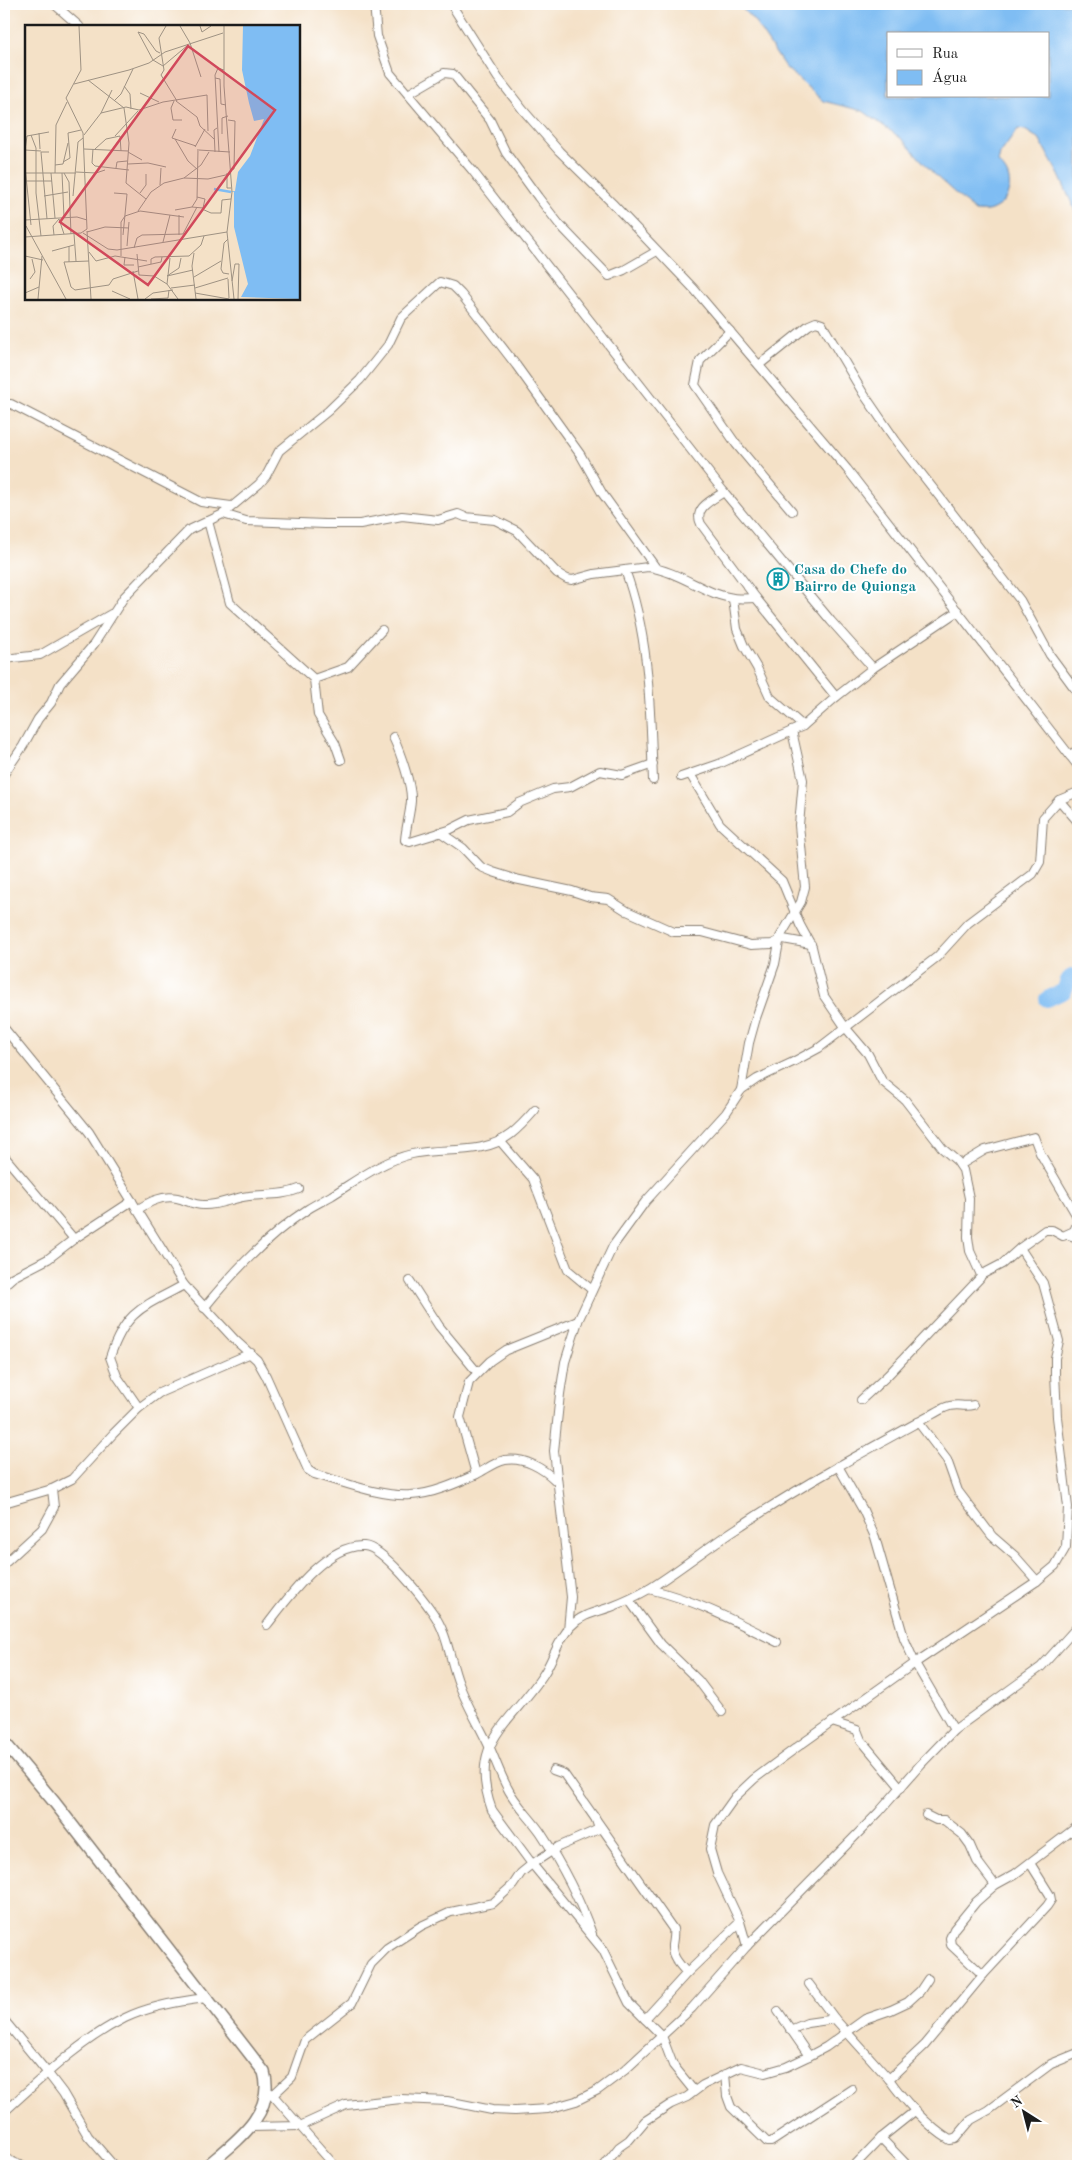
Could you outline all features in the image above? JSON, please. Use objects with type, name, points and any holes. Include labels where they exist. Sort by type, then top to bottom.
[{"type":"main road","points":[[4,1742],[55,1804],[264,2072],[270,2092],[251,2127],[207,2166]]},
{"type":"street","points":[[54,4],[78,25]]},
{"type":"street","points":[[374,4],[378,36],[390,73],[472,170],[724,492],[831,621],[873,668]]},
{"type":"street","points":[[451,4],[498,78],[523,110],[559,151],[658,251],[847,469],[1078,766]]},
{"type":"street","points":[[408,94],[444,73],[453,74],[490,120],[506,153],[538,197],[559,224],[609,276],[658,251]]},
{"type":"street","points":[[4,774],[38,719],[51,703],[60,684],[94,644],[112,613],[124,598],[179,538],[195,526],[223,514],[262,480],[279,451],[328,411],[360,380],[388,345],[401,318],[436,283],[446,282],[461,294],[516,365],[580,454],[602,493],[656,568]]},
{"type":"street","points":[[758,365],[809,325],[816,322],[822,324],[863,393],[896,441],[1014,592],[1050,655],[1078,693]]},
{"type":"street","points":[[730,332],[700,361],[695,385],[736,444],[792,510]]},
{"type":"street","points":[[4,404],[11,404],[201,502],[231,506]]},
{"type":"street","points":[[724,492],[702,507],[698,512],[698,519],[756,598],[836,697]]},
{"type":"street","points":[[223,514],[246,521],[360,524],[402,516],[438,520],[458,514],[465,517],[495,520],[517,531],[557,573],[567,579],[572,580],[594,574],[625,570],[656,568],[714,593],[733,599],[756,598]]},
{"type":"street","points":[[208,521],[230,603],[314,679],[318,715],[335,743],[341,760]]},
{"type":"street","points":[[625,570],[635,596],[645,649],[654,780]]},
{"type":"street","points":[[733,599],[738,629],[744,646],[757,668],[770,697],[803,726]]},
{"type":"street","points":[[681,777],[720,764],[803,726],[873,668],[958,611]]},
{"type":"street","points":[[4,659],[40,655],[112,613]]},
{"type":"street","points":[[314,679],[348,667],[382,630]]},
{"type":"street","points":[[741,1090],[749,1043],[775,964],[779,940],[783,930],[801,902],[805,887],[799,825],[803,780],[792,731]]},
{"type":"street","points":[[393,737],[404,764],[410,790],[411,802],[405,840],[410,842],[469,820],[507,812],[519,803],[547,792],[570,787],[600,771],[622,775],[653,764]]},
{"type":"street","points":[[1070,756],[1078,749]]},
{"type":"street","points":[[690,774],[720,824],[782,881],[796,911],[800,925],[811,944],[819,969],[824,996],[868,1054],[882,1081],[905,1100],[944,1149],[960,1165],[967,1181],[969,1198],[968,1237],[970,1251],[981,1275]]},
{"type":"street","points":[[694,2091],[673,2065],[662,2036],[629,2003],[603,1950],[506,1831],[492,1810],[489,1800],[485,1768],[489,1746],[494,1736],[535,1686],[550,1664],[568,1630],[572,1597],[554,1452],[565,1362],[578,1321],[613,1246],[645,1202],[726,1113],[741,1090],[757,1079],[819,1048],[937,957],[968,923],[1033,874],[1040,862],[1043,818],[1059,800],[1078,792]]},
{"type":"street","points":[[1059,800],[1078,822]]},
{"type":"street","points":[[440,832],[463,848],[481,867],[515,879],[572,891],[590,897],[608,899],[627,911],[674,932],[702,932],[751,945],[772,944],[779,940],[811,944]]},
{"type":"street","points":[[4,1028],[89,1132],[184,1285],[204,1308],[257,1360],[266,1376],[305,1466],[314,1474],[374,1490],[412,1495],[441,1488],[504,1460],[519,1461],[539,1466],[556,1480]]},
{"type":"street","points":[[204,1308],[226,1280],[269,1239],[308,1208],[360,1176],[412,1154],[473,1149],[500,1141],[512,1134],[536,1110]]},
{"type":"street","points":[[960,1165],[985,1150],[1034,1137],[1040,1153],[1078,1216],[1074,1231],[1068,1235]]},
{"type":"street","points":[[500,1141],[533,1179],[568,1270],[592,1290]]},
{"type":"street","points":[[4,1156],[74,1239]]},
{"type":"street","points":[[137,1210],[146,1204],[162,1198],[177,1198],[204,1206],[248,1196],[267,1196],[299,1189]]},
{"type":"street","points":[[4,1285],[13,1277],[48,1259],[74,1239],[132,1201]]},
{"type":"street","points":[[861,1400],[888,1375],[981,1275],[1002,1264],[1020,1248],[1049,1229],[1058,1235],[1078,1238]]},
{"type":"street","points":[[748,1946],[740,1922],[711,1858],[711,1840],[715,1825],[736,1797],[754,1779],[832,1722],[915,1663],[1038,1581],[1055,1566],[1066,1547],[1068,1507],[1057,1417],[1056,1358],[1059,1341],[1043,1283],[1020,1248]]},
{"type":"street","points":[[410,1281],[439,1326],[477,1372]]},
{"type":"street","points":[[139,1408],[117,1376],[110,1357],[116,1339],[125,1323],[135,1312],[184,1285]]},
{"type":"street","points":[[476,1474],[460,1417],[469,1382],[477,1372],[506,1350],[578,1321]]},
{"type":"street","points":[[4,1503],[52,1489],[72,1479],[112,1434],[139,1408],[159,1394],[251,1354]]},
{"type":"street","points":[[568,1630],[587,1615],[629,1600],[649,1589],[742,1524],[838,1466],[873,1449],[953,1404],[973,1405]]},
{"type":"street","points":[[918,1422],[947,1460],[958,1491],[992,1536],[1015,1556],[1038,1581]]},
{"type":"street","points":[[838,1466],[863,1510],[875,1538],[901,1630],[915,1663],[954,1730]]},
{"type":"street","points":[[4,1564],[42,1529],[54,1507],[52,1489]]},
{"type":"street","points":[[267,1625],[315,1569],[331,1556],[353,1546],[366,1546],[377,1551],[408,1580],[441,1625],[459,1683],[508,1790],[565,1871],[583,1907],[594,1940]]},
{"type":"street","points":[[649,1589],[680,1597],[707,1608],[777,1642]]},
{"type":"street","points":[[629,1600],[661,1644],[698,1680],[722,1712]]},
{"type":"street","points":[[251,2127],[300,2126],[346,2105],[401,2099],[446,2101],[492,2110],[515,2112],[548,2109],[576,2101],[598,2090],[626,2070],[692,2008],[748,1946],[879,1812],[954,1730],[1042,1667],[1078,1626]]},
{"type":"street","points":[[832,1722],[857,1730],[861,1740],[901,1788]]},
{"type":"street","points":[[553,1770],[564,1774],[673,1928],[672,1947],[676,1961],[687,1973]]},
{"type":"street","points":[[926,1815],[936,1820],[944,1820],[962,1834],[970,1845],[977,1861],[995,1885]]},
{"type":"street","points":[[335,2166],[270,2092],[292,2077],[305,2040],[352,2002],[371,1964],[387,1948],[421,1926],[451,1912],[493,1903],[532,1864],[552,1851],[599,1829],[595,1817]]},
{"type":"street","points":[[983,1975],[951,1945],[950,1938],[954,1930],[976,1902],[995,1885],[1030,1862],[1078,1826]]},
{"type":"street","points":[[890,2079],[925,2045],[983,1975],[1051,1900],[1050,1895],[1030,1862]]},
{"type":"street","points":[[645,2019],[687,1973],[740,1922]]},
{"type":"street","points":[[604,2166],[619,2147],[627,2142],[645,2121],[670,2104],[687,2097],[694,2091],[741,2067],[764,2073],[786,2067],[809,2056],[826,2047],[865,2019],[908,2002],[920,1991],[928,1979]]},
{"type":"street","points":[[809,1984],[834,2019],[890,2079],[896,2088],[916,2110],[950,2140],[955,2139],[971,2120],[989,2110],[1051,2064],[1078,2053]]},
{"type":"street","points":[[4,2112],[47,2072],[103,2030],[127,2017],[182,2001],[206,1998]]},
{"type":"street","points":[[778,2011],[809,2056]]},
{"type":"street","points":[[790,2030],[807,2023],[834,2019]]},
{"type":"street","points":[[4,2020],[63,2093],[88,2136],[114,2166]]},
{"type":"street","points":[[725,2074],[727,2096],[731,2107],[767,2142],[771,2142],[852,2089]]},
{"type":"street","points":[[854,2166],[880,2138],[916,2110]]},
{"type":"street","points":[[880,2138],[908,2166]]},
{"type":"street","points":[[4,2158],[22,2166]]},
{"type":"water","points":[[738,4],[1078,4],[1078,217],[1059,175],[1039,139],[1025,130],[1018,129],[1000,154],[998,163],[1004,168],[1009,181],[1007,195],[998,206],[991,210],[975,211],[936,176],[902,139],[863,111],[823,101],[785,67],[754,21]]},
{"type":"waterway","points":[[1047,999],[1064,991],[1069,979],[1078,976]]},
{"type":"place","name":"Casa do Chefe do Bairro de Quionga","points":[[778,579]]}]
